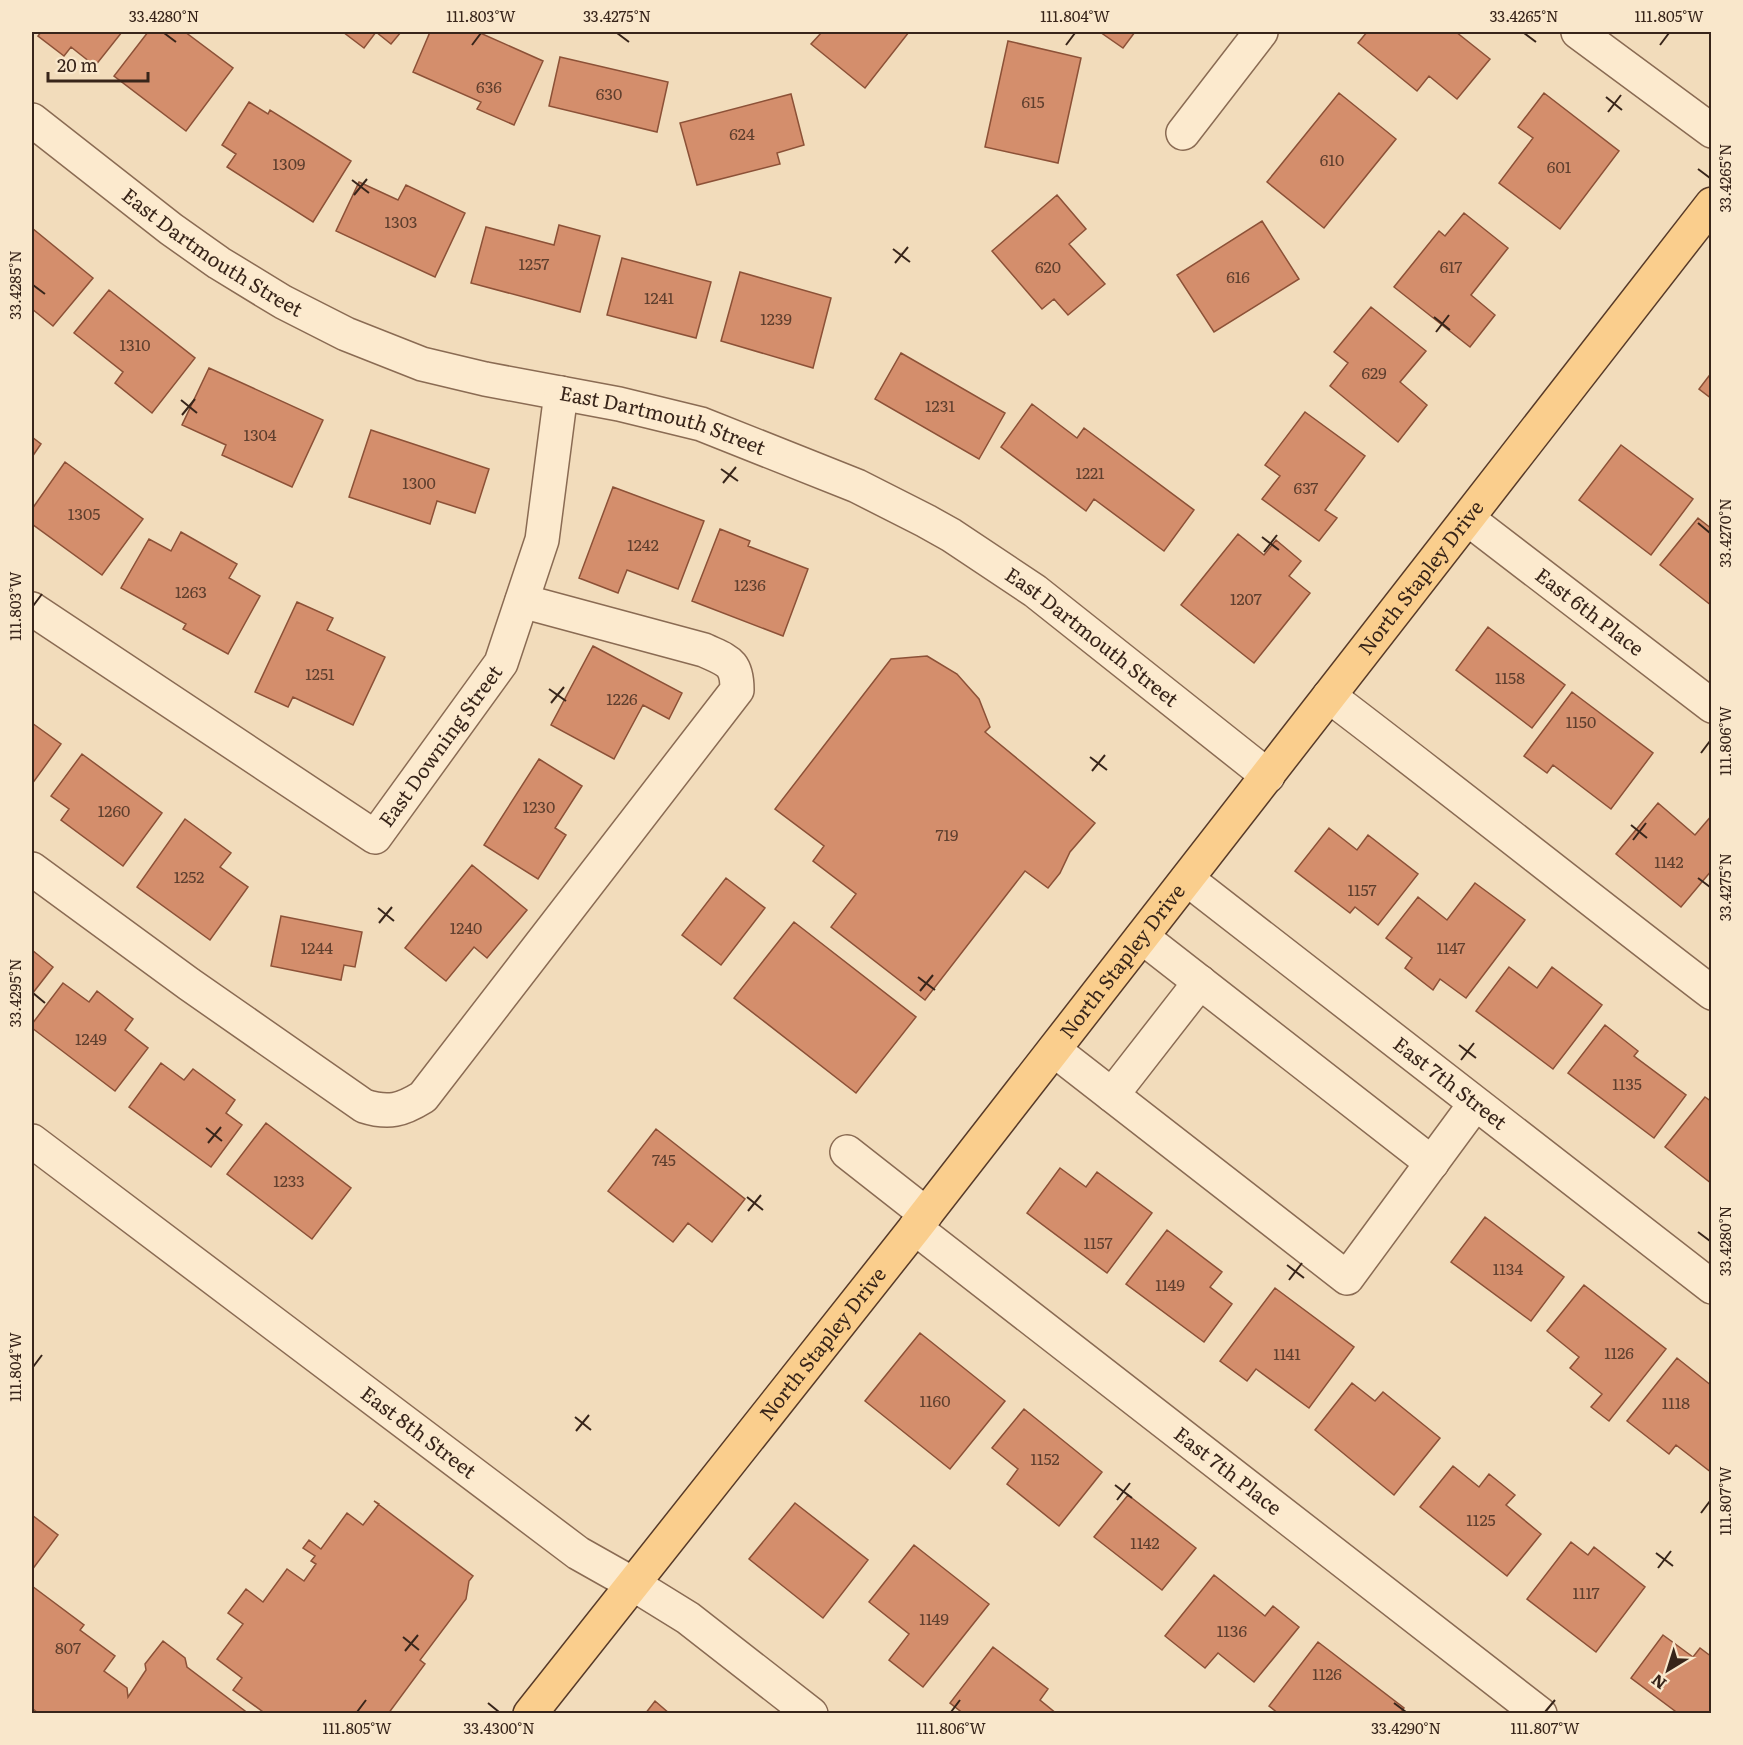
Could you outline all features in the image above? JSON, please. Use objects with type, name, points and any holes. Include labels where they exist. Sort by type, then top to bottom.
[{"type":"main road","name":"North Stapley Drive","points":[[530,1713],[1054,1050],[1712,204]]},
{"type":"street","points":[[1183,133],[1261,32]]},
{"type":"street","points":[[1578,32],[1712,131]]},
{"type":"street","name":"East Dartmouth Street","points":[[32,120],[171,229],[219,263],[283,302],[346,334],[423,364],[485,379],[619,404],[700,424],[857,486],[926,521],[1035,591],[1268,776]]},
{"type":"street","name":"East Downing Street","points":[[32,609],[375,837],[501,663],[542,540],[561,393]]},
{"type":"street","name":"East 6th Place","points":[[1468,519],[1712,706]]},
{"type":"street","points":[[32,869],[189,984],[364,1106],[378,1111],[395,1111],[409,1105],[423,1096],[737,690],[737,675],[729,662],[704,650],[522,601]]},
{"type":"street","points":[[1329,696],[1712,993]]},
{"type":"street","name":"East 7th Street","points":[[1187,879],[1712,1287]]},
{"type":"street","points":[[1142,937],[1432,1163]]},
{"type":"street","points":[[1112,1095],[1200,982]]},
{"type":"street","points":[[1054,1050],[1347,1278],[1475,1104]]},
{"type":"street","name":"East 8th Street","points":[[32,1141],[578,1554],[688,1618],[811,1713]]},
{"type":"street","name":"East 7th Place","points":[[847,1152],[920,1221],[1540,1713]]},
{"type":"building","points":[[41,32],[122,32],[95,66],[71,47],[64,56],[38,36]]},
{"type":"building","points":[[148,32],[185,32],[233,68],[186,131],[114,76]]},
{"type":"building","points":[[343,32],[376,32],[364,48]]},
{"type":"building","points":[[376,32],[401,32],[391,44]]},
{"type":"building","points":[[430,32],[478,32],[543,61],[514,125],[477,109],[481,102],[413,72]]},
{"type":"building","points":[[822,32],[909,32],[865,88],[811,44]]},
{"type":"building","points":[[1100,32],[1135,32],[1123,48]]},
{"type":"building","points":[[1367,32],[1456,32],[1490,59],[1457,99],[1429,76],[1417,91],[1358,43]]},
{"type":"building","points":[[1008,41],[1081,58],[1058,163],[985,147]]},
{"type":"building","points":[[560,57],[668,82],[657,132],[549,106]]},
{"type":"building","points":[[1339,93],[1396,139],[1324,228],[1267,182]]},
{"type":"building","points":[[1544,93],[1619,151],[1560,229],[1499,183],[1533,138],[1518,127]]},
{"type":"building","points":[[791,94],[804,145],[777,153],[780,164],[697,185],[680,123]]},
{"type":"building","points":[[249,102],[268,114],[270,110],[351,161],[313,222],[227,167],[236,154],[222,145]]},
{"type":"building","points":[[359,182],[398,200],[406,185],[465,213],[435,277],[336,231]]},
{"type":"building","points":[[1057,195],[1086,229],[1069,244],[1105,284],[1068,315],[1054,299],[1042,309],[992,251]]},
{"type":"building","points":[[1464,213],[1508,248],[1471,295],[1495,315],[1470,347],[1394,287],[1439,231],[1445,236]]},
{"type":"building","points":[[1262,221],[1299,279],[1214,332],[1177,275]]},
{"type":"building","points":[[559,225],[600,236],[580,312],[471,283],[486,227],[554,245]]},
{"type":"building","points":[[32,228],[93,278],[53,326],[32,309]]},
{"type":"building","points":[[622,258],[711,282],[696,338],[607,315]]},
{"type":"building","points":[[740,272],[831,298],[813,368],[721,341]]},
{"type":"building","points":[[109,290],[195,358],[152,413],[115,383],[123,372],[74,333]]},
{"type":"building","points":[[1371,307],[1426,351],[1400,382],[1427,405],[1398,442],[1330,386],[1348,363],[1334,352]]},
{"type":"building","points":[[901,353],[1005,413],[979,459],[875,399]]},
{"type":"building","points":[[209,368],[323,420],[292,487],[222,455],[226,445],[182,425]]},
{"type":"building","points":[[1712,372],[1712,399],[1699,389]]},
{"type":"building","points":[[1032,404],[1077,438],[1084,428],[1194,510],[1164,551],[1094,499],[1086,511],[1001,447]]},
{"type":"building","points":[[1305,412],[1365,456],[1325,510],[1337,518],[1319,541],[1262,499],[1280,476],[1265,465]]},
{"type":"building","points":[[371,430],[489,469],[475,513],[437,501],[430,524],[349,497]]},
{"type":"building","points":[[32,437],[41,444],[32,457]]},
{"type":"building","points":[[1621,445],[1693,499],[1651,555],[1579,500]]},
{"type":"building","points":[[65,462],[143,519],[102,575],[32,524],[32,509]]},
{"type":"building","points":[[613,487],[704,521],[678,589],[627,570],[618,593],[579,578]]},
{"type":"building","points":[[1698,518],[1712,529],[1712,606],[1660,565]]},
{"type":"building","points":[[720,529],[750,541],[748,546],[808,569],[783,636],[692,601]]},
{"type":"building","points":[[181,532],[237,564],[229,578],[260,596],[228,654],[183,629],[186,624],[121,588],[149,539],[171,551]]},
{"type":"building","points":[[1238,534],[1264,555],[1276,540],[1301,561],[1289,576],[1310,593],[1254,663],[1181,605]]},
{"type":"building","points":[[297,602],[333,618],[327,630],[385,657],[353,725],[293,697],[288,707],[255,692]]},
{"type":"building","points":[[1488,627],[1565,685],[1532,728],[1456,670]]},
{"type":"building","points":[[593,646],[682,693],[669,719],[643,705],[614,759],[551,725]]},
{"type":"building","points":[[927,656],[957,674],[979,699],[990,727],[985,732],[1095,823],[1070,852],[1060,873],[1048,888],[1025,871],[925,1000],[831,927],[856,894],[813,861],[824,846],[775,809],[891,659]]},
{"type":"building","points":[[1572,692],[1653,753],[1611,809],[1553,765],[1547,773],[1524,756]]},
{"type":"building","points":[[32,723],[61,744],[32,784]]},
{"type":"building","points":[[82,754],[162,813],[123,866],[61,820],[69,809],[51,796]]},
{"type":"building","points":[[539,759],[582,786],[555,828],[566,835],[538,879],[484,845]]},
{"type":"building","points":[[1658,803],[1695,835],[1712,815],[1712,870],[1681,907],[1616,854]]},
{"type":"building","points":[[185,819],[231,853],[220,867],[248,887],[210,940],[137,887]]},
{"type":"building","points":[[1329,828],[1357,850],[1368,835],[1418,874],[1378,925],[1355,907],[1350,913],[1295,871]]},
{"type":"building","points":[[472,865],[527,910],[487,958],[474,947],[446,981],[405,948]]},
{"type":"building","points":[[726,878],[765,908],[721,965],[682,935]]},
{"type":"building","points":[[1475,883],[1525,920],[1466,998],[1440,979],[1433,990],[1405,968],[1412,958],[1386,938],[1418,897],[1447,920]]},
{"type":"building","points":[[281,916],[362,932],[355,967],[344,965],[341,980],[271,966]]},
{"type":"building","points":[[794,922],[916,1017],[856,1093],[734,998]]},
{"type":"building","points":[[32,950],[53,967],[32,994]]},
{"type":"building","points":[[1509,967],[1537,988],[1552,967],[1602,1005],[1553,1069],[1476,1011]]},
{"type":"building","points":[[63,983],[89,1002],[97,991],[133,1019],[125,1030],[148,1048],[115,1091],[32,1028],[32,1024]]},
{"type":"building","points":[[1605,1025],[1638,1051],[1634,1056],[1686,1095],[1654,1138],[1568,1073]]},
{"type":"building","points":[[161,1063],[184,1080],[193,1069],[235,1100],[226,1113],[242,1125],[211,1167],[129,1107]]},
{"type":"building","points":[[1705,1097],[1712,1102],[1712,1184],[1665,1147]]},
{"type":"building","points":[[266,1123],[351,1188],[312,1239],[227,1174]]},
{"type":"building","points":[[656,1129],[745,1199],[712,1242],[688,1223],[673,1242],[608,1191]]},
{"type":"building","points":[[1060,1168],[1086,1187],[1097,1172],[1152,1213],[1107,1273],[1027,1213]]},
{"type":"building","points":[[1485,1217],[1564,1277],[1531,1321],[1451,1262]]},
{"type":"building","points":[[1167,1230],[1222,1272],[1210,1287],[1232,1304],[1204,1342],[1126,1284]]},
{"type":"building","points":[[1584,1285],[1666,1349],[1609,1421],[1591,1407],[1602,1394],[1570,1368],[1579,1357],[1547,1331]]},
{"type":"building","points":[[1275,1288],[1354,1347],[1309,1408],[1256,1369],[1247,1381],[1220,1361]]},
{"type":"building","points":[[920,1333],[1005,1401],[950,1469],[865,1401]]},
{"type":"building","points":[[1677,1358],[1712,1386],[1712,1473],[1676,1445],[1669,1454],[1627,1421]]},
{"type":"building","points":[[1352,1383],[1375,1401],[1383,1392],[1440,1438],[1394,1495],[1315,1430]]},
{"type":"building","points":[[1024,1409],[1102,1472],[1059,1526],[1007,1484],[1018,1469],[992,1448]]},
{"type":"building","points":[[1453,1466],[1479,1487],[1489,1474],[1515,1495],[1506,1505],[1541,1534],[1507,1576],[1420,1507]]},
{"type":"building","points":[[1128,1495],[1196,1548],[1162,1590],[1094,1537]]},
{"type":"building","points":[[795,1503],[868,1560],[823,1618],[749,1559]]},
{"type":"building","points":[[379,1504],[473,1576],[469,1581],[466,1599],[420,1660],[425,1664],[388,1714],[266,1714],[233,1690],[242,1678],[217,1659],[243,1624],[228,1613],[246,1589],[263,1602],[287,1569],[304,1581],[316,1564],[311,1561],[315,1556],[303,1548],[309,1540],[321,1549],[347,1513],[363,1525]]},
{"type":"building","points":[[32,1515],[58,1535],[32,1570]]},
{"type":"building","points":[[1571,1542],[1588,1555],[1594,1547],[1645,1587],[1596,1652],[1527,1599]]},
{"type":"building","points":[[914,1545],[989,1604],[923,1687],[889,1660],[909,1634],[869,1602]]},
{"type":"building","points":[[1214,1575],[1265,1616],[1273,1606],[1299,1627],[1254,1682],[1218,1653],[1205,1668],[1165,1636]]},
{"type":"building","points":[[32,1586],[84,1625],[80,1630],[115,1656],[104,1671],[127,1688],[128,1697],[146,1670],[145,1664],[163,1641],[185,1658],[187,1667],[249,1714],[39,1714],[32,1708]]},
{"type":"building","points":[[1663,1635],[1693,1657],[1700,1648],[1712,1657],[1712,1714],[1679,1714],[1631,1678]]},
{"type":"building","points":[[1318,1642],[1404,1708],[1400,1714],[1279,1714],[1269,1706]]},
{"type":"building","points":[[993,1647],[1048,1689],[1040,1700],[1057,1714],[964,1714],[950,1703]]},
{"type":"building","points":[[655,1701],[670,1714],[645,1714]]}]
